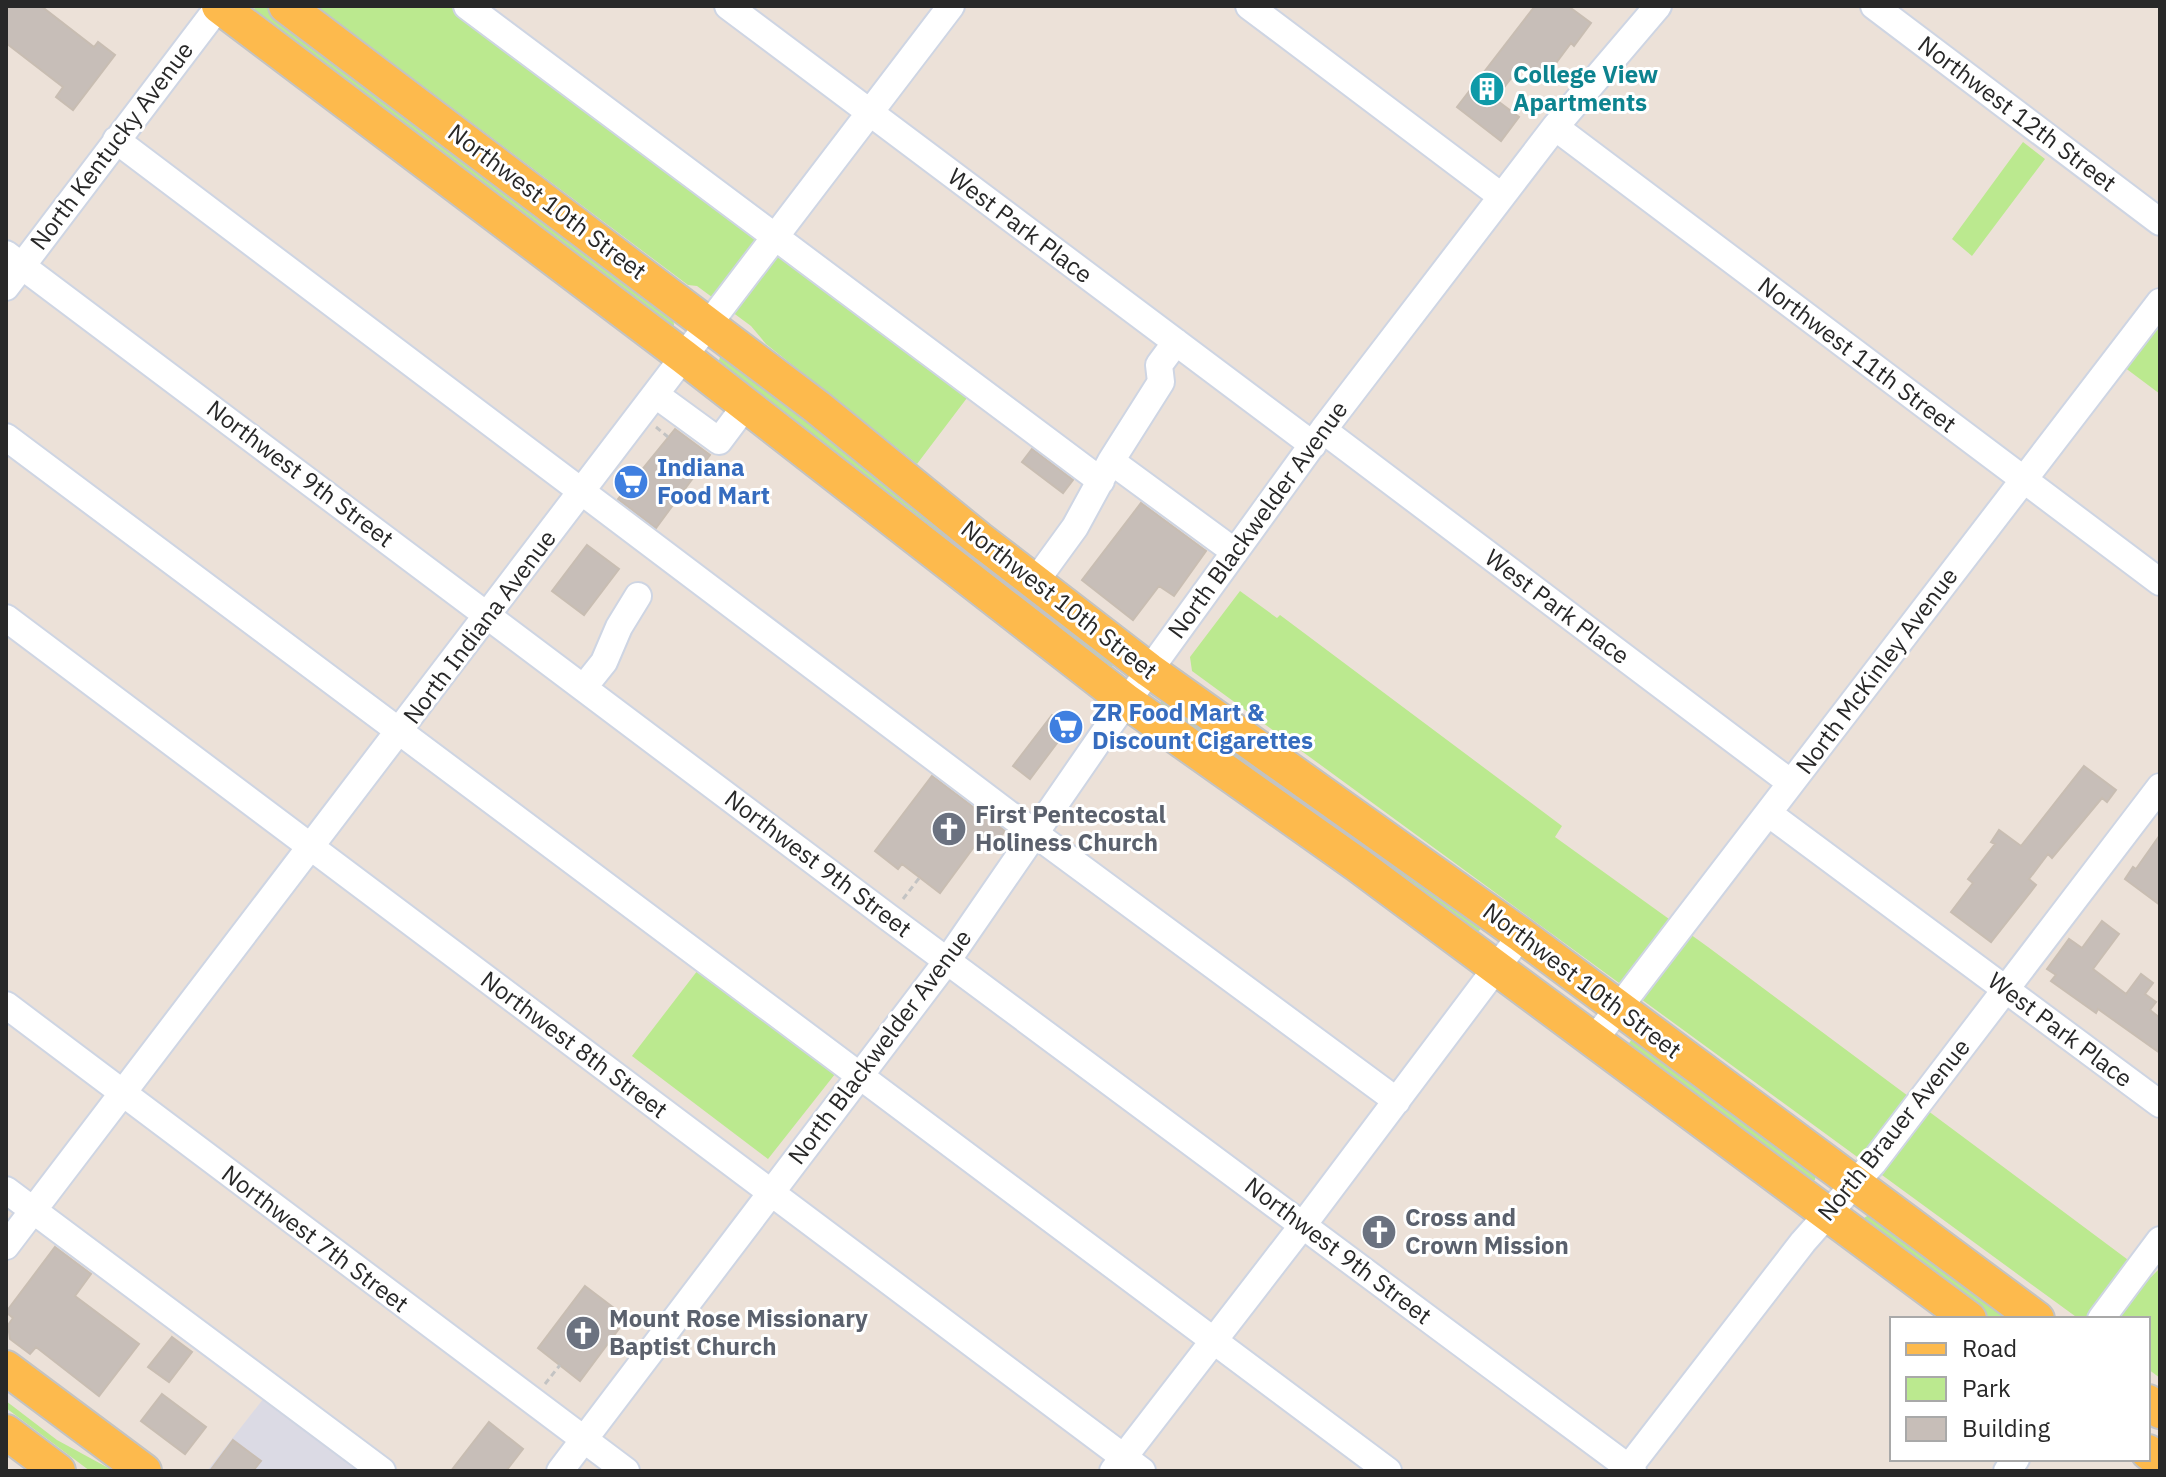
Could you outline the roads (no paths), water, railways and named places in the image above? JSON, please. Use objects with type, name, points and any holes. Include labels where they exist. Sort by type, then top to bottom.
[{"type":"main road","name":"Northwest 10th Street","points":[[219,6],[684,357],[1126,701],[1358,865],[1966,1317]]},
{"type":"main road","name":"Northwest 10th Street","points":[[286,6],[709,325],[1149,670],[1521,935],[2034,1317]]},
{"type":"main road","points":[[6,1368],[144,1471]]},
{"type":"main road","points":[[6,1432],[58,1471]]},
{"type":"street","name":"North Kentucky Avenue","points":[[6,287],[14,260],[116,140],[219,6]]},
{"type":"street","points":[[467,6],[774,239],[1106,471],[1235,552]]},
{"type":"street","name":"West Park Place","points":[[728,6],[1176,342],[1318,438],[1791,783]]},
{"type":"street","name":"North Indiana Avenue","points":[[6,1246],[951,6]]},
{"type":"street","points":[[1249,6],[1501,196]]},
{"type":"street","name":"North Blackwelder Avenue","points":[[560,1471],[947,961],[1126,701],[1318,438],[1555,127],[1658,6]]},
{"type":"street","name":"Northwest 12th Street","points":[[1874,6],[2160,222]]},
{"type":"street","name":"Northwest 11th Street","points":[[1555,127],[2160,582]]},
{"type":"street","points":[[116,140],[1034,833],[1397,1101]]},
{"type":"street","name":"Northwest 9th Street","points":[[14,260],[1629,1470]]},
{"type":"street","name":"North McKinley Avenue","points":[[1594,1040],[2160,302]]},
{"type":"street","points":[[1035,582],[1075,527],[1161,382],[1159,365],[1176,342]]},
{"type":"street","points":[[656,395],[719,441],[746,405]]},
{"type":"street","points":[[6,437],[1388,1471]]},
{"type":"street","points":[[584,687],[604,662],[619,627],[638,596]]},
{"type":"street","name":"Northwest 8th Street","points":[[6,618],[771,1192],[1126,1466]]},
{"type":"street","name":"North Brauer Avenue","points":[[1629,1470],[1803,1242],[1873,1163],[2160,787]]},
{"type":"street","name":"West Park Place","points":[[1768,813],[2160,1104]]},
{"type":"street","points":[[1126,1466],[1213,1342],[1521,935]]},
{"type":"street","name":"Northwest 7th Street","points":[[6,1005],[626,1471]]},
{"type":"street","points":[[6,1190],[382,1471]]},
{"type":"street","points":[[2102,1317],[2160,1240]]},
{"type":"place","name":"College View Apartments","points":[[1487,89]]},
{"type":"place","name":"Indiana Food Mart","points":[[631,482]]},
{"type":"place","name":"ZR Food Mart & Discount Cigarettes","points":[[1066,727]]},
{"type":"place","name":"First Pentecostal Holiness Church","points":[[949,829]]},
{"type":"place","name":"Cross and Crown Mission","points":[[1379,1232]]},
{"type":"place","name":"Mount Rose Missionary Baptist Church","points":[[583,1333]]}]
